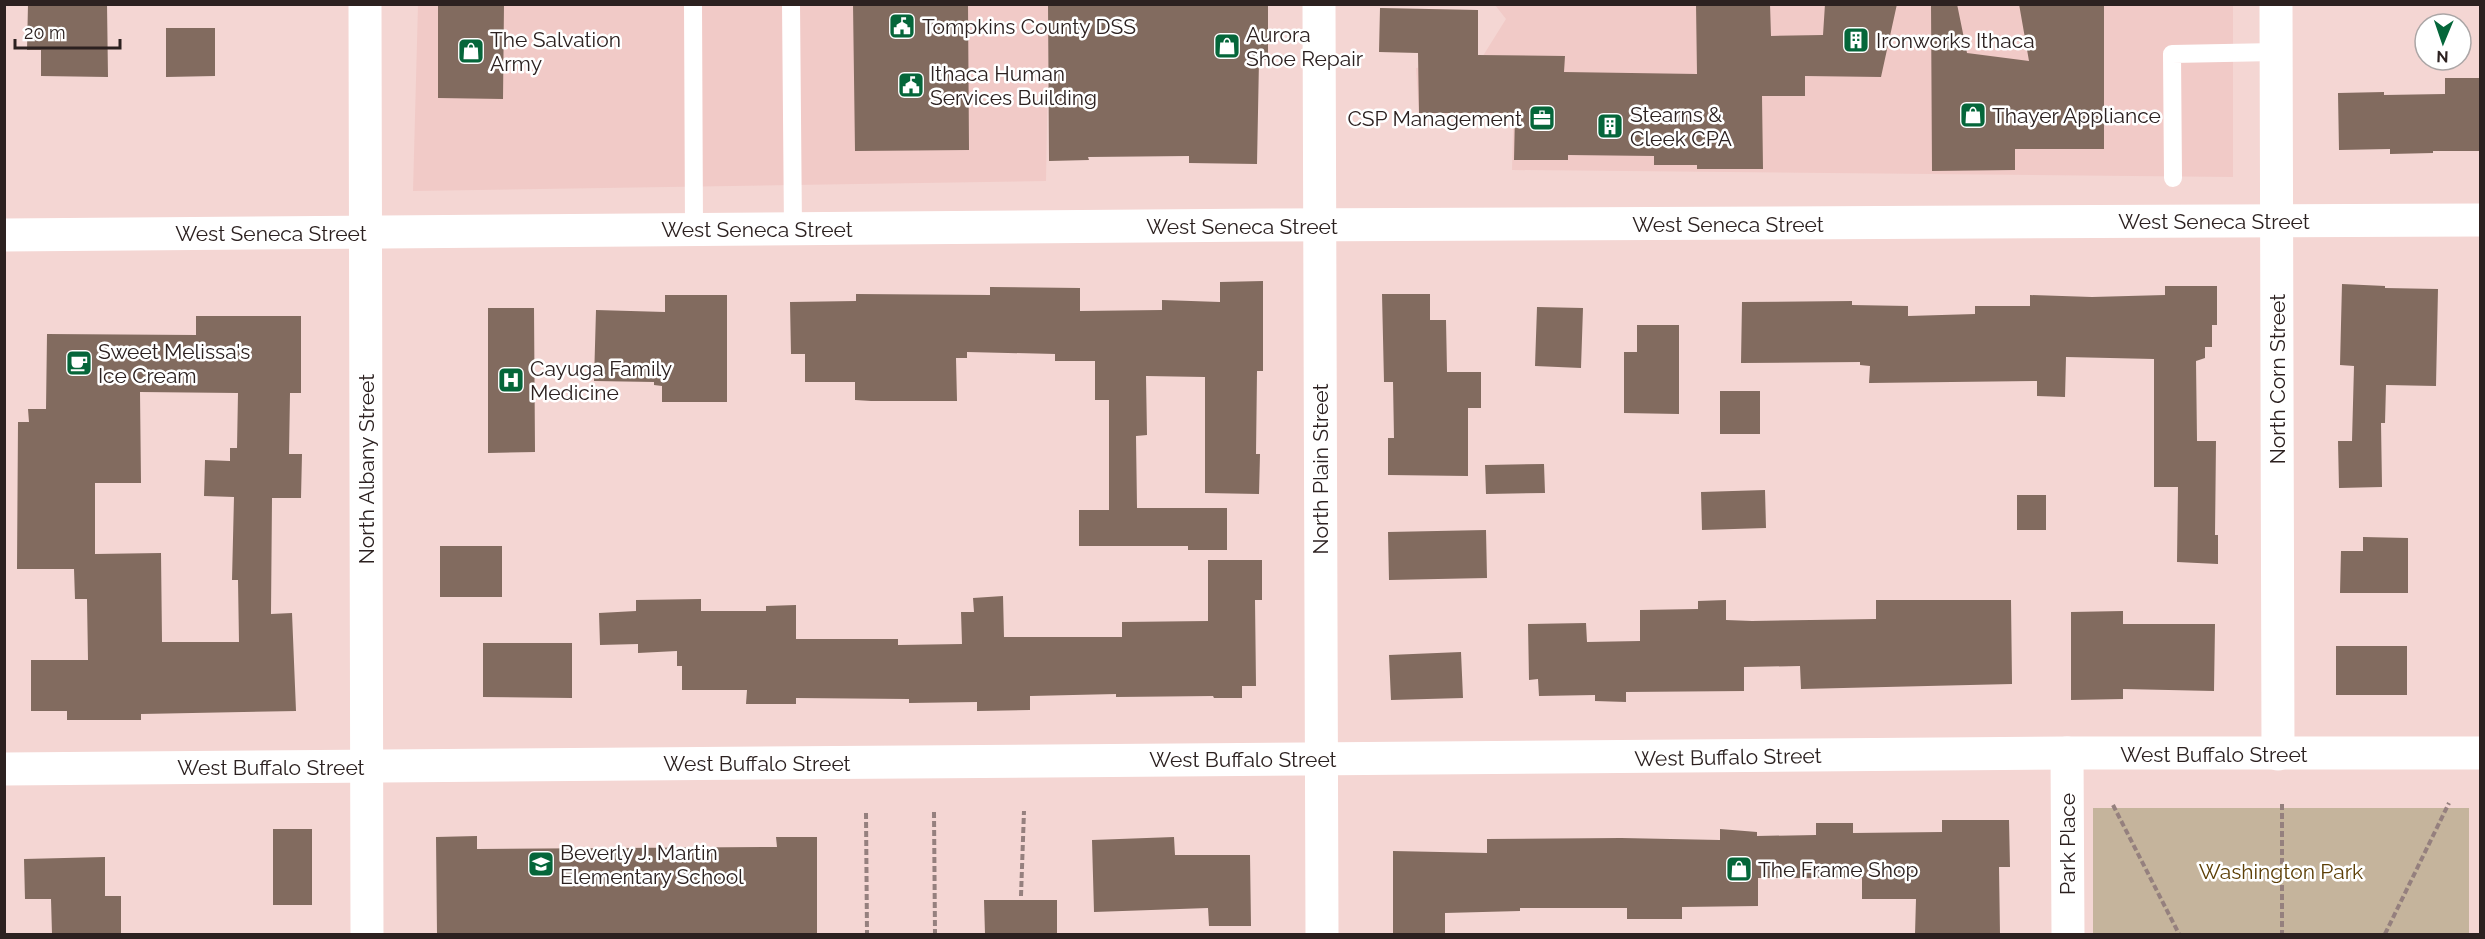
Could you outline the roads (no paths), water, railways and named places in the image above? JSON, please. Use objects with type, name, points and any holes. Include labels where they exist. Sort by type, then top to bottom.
[{"type":"main road","name":"North Albany Street","points":[[365,4],[367,934]]},
{"type":"main road","name":"North Plain Street","points":[[1319,4],[1322,934]]},
{"type":"main road","name":"North Corn Street","points":[[2276,4],[2278,754]]},
{"type":"main road","name":"West Seneca Street","points":[[4,235],[1320,225],[2481,220]]},
{"type":"main road","name":"West Buffalo Street","points":[[4,769],[2067,753],[2481,753]]},
{"type":"main road","name":"Park Place","points":[[2067,753],[2068,934]]},
{"type":"lane","points":[[693,4],[694,230]]},
{"type":"lane","points":[[791,4],[792,229]]},
{"type":"lane","points":[[2173,178],[2172,54],[2276,52]]},
{"type":"place","name":"Tompkins County DSS","points":[[902,26]]},
{"type":"place","name":"Ironworks Ithaca","points":[[1856,40]]},
{"type":"place","name":"Aurora Shoe Repair","points":[[1227,46]]},
{"type":"place","name":"The Salvation Army","points":[[471,51]]},
{"type":"place","name":"Ithaca Human Services Building","points":[[911,85]]},
{"type":"place","name":"Thayer Appliance","points":[[1973,115]]},
{"type":"place","name":"CSP Management","points":[[1542,118]]},
{"type":"place","name":"Stearns & Cleek CPA","points":[[1610,126]]},
{"type":"place","name":"Sweet Melissa's Ice Cream","points":[[79,363]]},
{"type":"place","name":"Cayuga Family Medicine","points":[[511,380]]},
{"type":"place","name":"Beverly J. Martin Elementary School","points":[[541,864]]},
{"type":"place","name":"The Frame Shop","points":[[1739,869]]},
{"type":"park label","name":"Washington Park","points":[[2281,871]]}]
